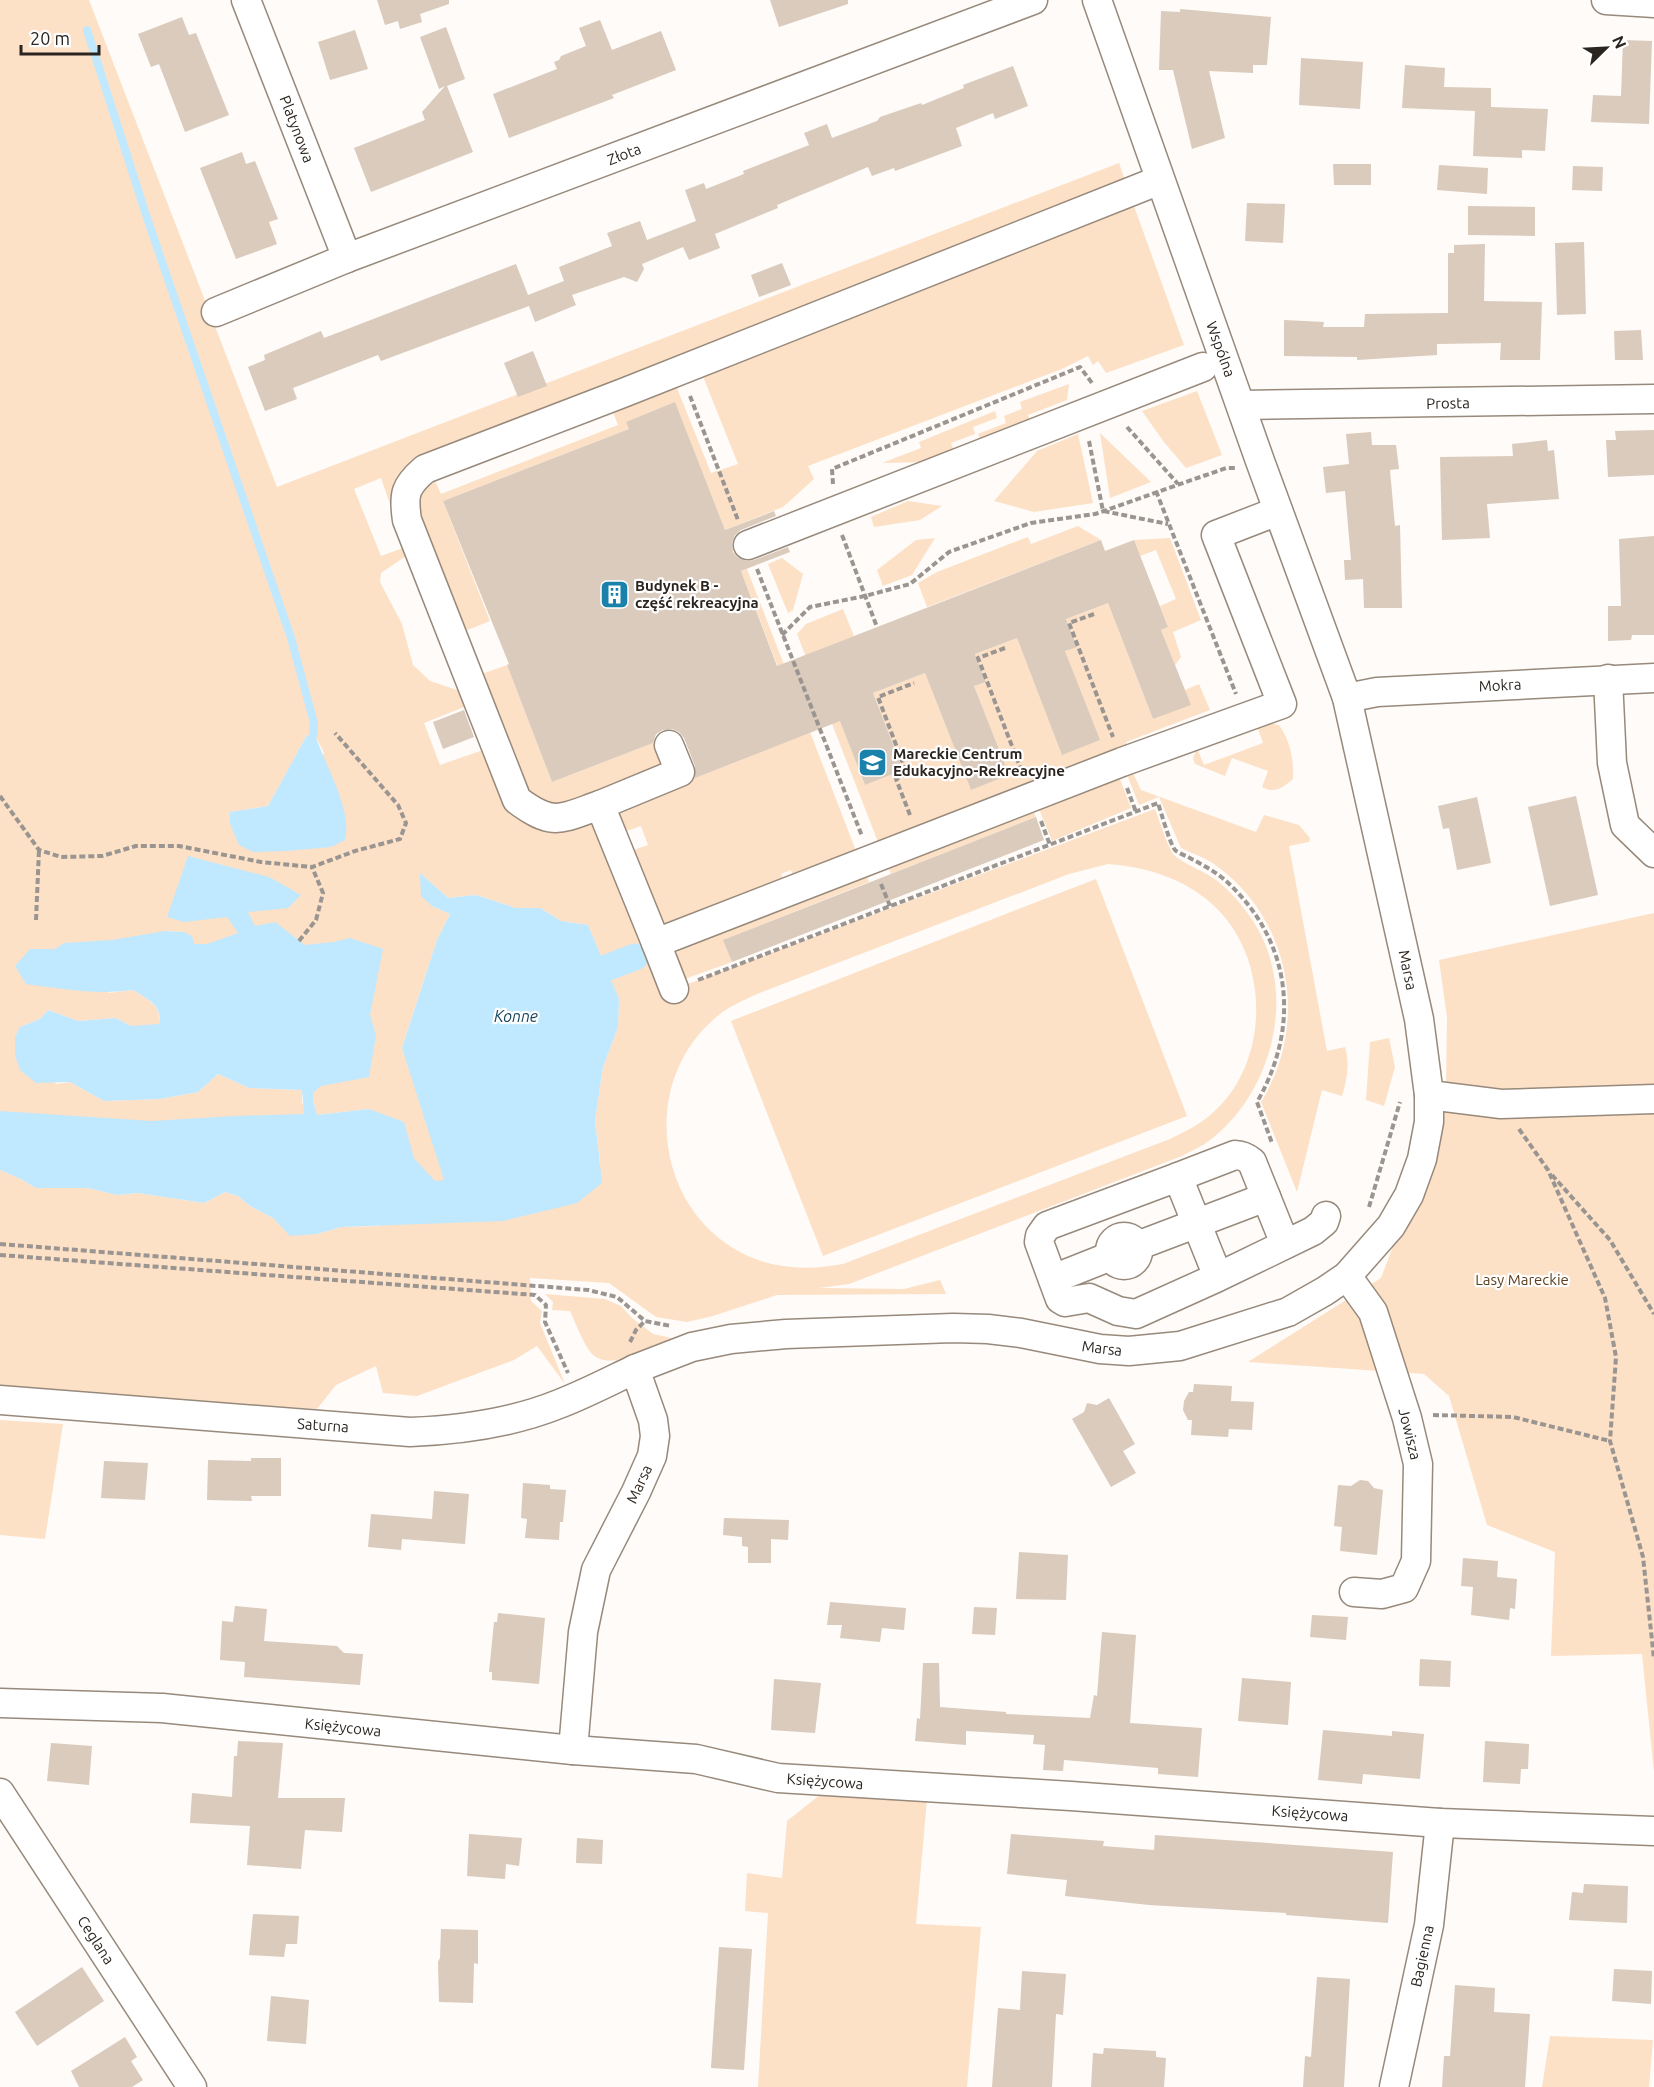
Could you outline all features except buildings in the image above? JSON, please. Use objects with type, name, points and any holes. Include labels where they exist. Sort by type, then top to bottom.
[{"type":"street","name":"Platynowa","points":[[246,0],[348,258]]},
{"type":"street","name":"Złota","points":[[216,312],[348,258],[1033,0]]},
{"type":"street","name":"Wspólna","points":[[1097,0],[1278,511],[1347,698]]},
{"type":"street","points":[[1606,0],[1654,3]]},
{"type":"street","points":[[669,745],[680,772],[600,805],[558,819],[535,813],[517,800],[407,520],[404,499],[412,480],[425,468],[1160,180]]},
{"type":"street","points":[[747,546],[1203,366]]},
{"type":"street","name":"Prosta","points":[[1241,405],[1654,399]]},
{"type":"street","points":[[656,943],[1122,762],[1282,704],[1216,535],[1278,511]]},
{"type":"street","name":"Mokra","points":[[1347,698],[1377,692],[1654,678]]},
{"type":"street","points":[[1608,679],[1612,763],[1625,825],[1654,853]]},
{"type":"street","name":"Marsa","points":[[573,1750],[583,1632],[596,1570],[652,1456],[655,1436],[653,1420],[635,1370],[693,1347],[759,1335],[797,1333],[988,1329],[1100,1350],[1129,1352],[1180,1346],[1288,1312],[1325,1291],[1347,1276],[1391,1226],[1409,1195],[1422,1160],[1429,1122],[1429,1095],[1419,1019],[1347,698]]},
{"type":"street","points":[[600,805],[674,989]]},
{"type":"street","points":[[1429,1095],[1502,1104],[1654,1099]]},
{"type":"street","points":[[1285,1244],[1252,1162],[1241,1155],[1235,1155],[1047,1226],[1039,1242],[1060,1299],[1065,1302],[1089,1298],[1118,1311],[1136,1314],[1313,1231],[1326,1216]]},
{"type":"street","points":[[1178,1177],[1218,1277]]},
{"type":"street","points":[[1053,1278],[1266,1197]]},
{"type":"street","points":[[1106,1204],[1147,1308]]},
{"type":"street","name":"Jowisza","points":[[1347,1276],[1373,1312],[1407,1418],[1418,1464],[1416,1561],[1404,1588],[1382,1594],[1354,1592]]},
{"type":"street","name":"Saturna","points":[[0,1400],[387,1430],[434,1431],[478,1426],[534,1413],[560,1404],[635,1370]]},
{"type":"street","name":"Księżycowa","points":[[0,1703],[162,1708],[573,1750],[696,1759],[777,1778],[1071,1796],[1440,1823],[1654,1831]]},
{"type":"street","name":"Ceglana","points":[[0,1793],[192,2087]]},
{"type":"street","name":"Bagienna","points":[[1394,2087],[1429,1925],[1440,1823]]},
{"type":"path","points":[[680,370],[782,636],[890,906]]},
{"type":"path","points":[[1084,414],[1103,511]]},
{"type":"path","points":[[782,636],[810,607],[910,584],[950,552],[1031,523],[1095,514],[1226,468],[1240,468]]},
{"type":"path","points":[[1156,491],[1245,717]]},
{"type":"path","points":[[1103,511],[1168,524]]},
{"type":"path","points":[[834,512],[877,627]]},
{"type":"path","points":[[1094,614],[1069,623],[1122,762]]},
{"type":"path","points":[[1005,648],[978,658],[1050,845]]},
{"type":"path","points":[[914,683],[878,698],[907,774],[896,779],[920,841]]},
{"type":"path","points":[[0,796],[39,850],[61,857],[102,856],[136,846],[178,846],[261,862],[312,867],[356,851],[400,839],[406,823],[398,806],[335,733]]},
{"type":"path","points":[[674,989],[1158,803],[1175,850],[1225,879],[1264,926],[1272,945],[1285,993],[1284,1023],[1278,1059],[1272,1076],[1257,1102],[1275,1150]]},
{"type":"path","points":[[36,920],[39,850]]},
{"type":"path","points":[[299,941],[316,920],[323,892],[312,867]]},
{"type":"path","points":[[1502,1104],[1548,1170],[1610,1240],[1654,1314]]},
{"type":"path","points":[[1548,1170],[1605,1298],[1616,1357],[1610,1441],[1643,1557],[1654,1659]]},
{"type":"path","points":[[0,1244],[588,1290],[617,1297],[645,1321],[677,1327]]},
{"type":"path","points":[[0,1255],[535,1295],[546,1305],[545,1322],[566,1371],[573,1379]]},
{"type":"path","points":[[1407,1418],[1437,1414],[1513,1417],[1610,1441]]},
{"type":"green space","points":[[0,0],[89,0],[277,487],[1119,163],[1127,186],[421,458],[393,513],[381,478],[354,489],[381,556],[406,547],[409,554],[381,573],[380,582],[402,624],[413,665],[430,681],[463,692],[469,705],[424,723],[440,765],[483,750],[502,798],[597,827],[645,944],[635,948],[641,964],[651,961],[664,993],[1155,809],[1174,855],[1216,880],[1247,912],[1265,945],[1274,974],[1276,1004],[1273,1034],[1265,1063],[1253,1091],[1235,1116],[1214,1137],[1182,1156],[849,1284],[819,1288],[904,1289],[940,1280],[946,1294],[777,1295],[687,1322],[656,1317],[609,1283],[530,1278],[531,1301],[542,1311],[540,1323],[565,1384],[537,1346],[514,1360],[417,1396],[383,1393],[376,1366],[336,1385],[317,1409],[0,1389],[0,1170],[36,1188],[88,1188],[117,1195],[138,1193],[204,1203],[225,1192],[238,1196],[250,1206],[273,1218],[317,1234],[341,1227],[380,1226],[369,1109],[317,1115],[313,1100],[314,1092],[321,1086],[305,945],[286,931],[200,954],[184,932],[165,931],[108,993],[133,990],[156,1007],[159,1024],[144,1027],[131,1026],[116,1018],[78,1021],[48,1010],[40,1019],[20,1027],[56,1084],[70,1082],[104,1101],[160,1099],[198,1092],[218,1074],[249,1088],[302,1090],[302,1103],[309,1118],[0,1127]],"holes":[[[307,735],[316,737],[324,753],[239,845],[230,812],[268,806]],[[1108,864],[1163,875],[1201,895],[1212,904],[1232,928],[1247,956],[1255,986],[1256,1018],[1251,1049],[1240,1078],[1222,1104],[1198,1124],[1170,1139],[843,1264],[800,1268],[779,1266],[758,1260],[724,1242],[698,1217],[679,1186],[669,1152],[667,1116],[673,1081],[689,1048],[714,1019],[729,1008],[757,994],[1069,874]],[[421,874],[448,898],[476,895],[516,908],[540,908],[561,921],[588,925],[619,1000],[618,1027],[603,1067],[595,1120],[600,1163],[402,1048],[437,940],[450,914],[432,906]]]},
{"type":"green space","points":[[1134,206],[1184,345],[1106,373],[1098,361],[1093,365],[1088,356],[1062,369],[808,466],[814,479],[783,507],[725,530],[675,403],[626,422],[629,429],[443,501],[490,621],[460,633],[413,512],[414,486],[432,474],[441,494],[618,425],[611,407],[675,383],[711,473],[738,464],[702,374]]},
{"type":"green space","points":[[1069,384],[1067,400],[1028,415],[1031,423],[981,442],[978,434],[1006,423],[1004,416],[1022,409],[1020,402]]},
{"type":"green space","points":[[1197,391],[1222,455],[1186,468],[1142,411]]},
{"type":"green space","points":[[995,411],[997,418],[973,427],[975,434],[951,443],[954,451],[927,462],[882,463],[921,448],[919,442]]},
{"type":"green space","points":[[1100,433],[1151,482],[1110,498]]},
{"type":"green space","points":[[1078,434],[1093,503],[1034,512],[994,501],[1037,451]]},
{"type":"green space","points":[[908,501],[942,506],[920,520],[874,527],[871,517]]},
{"type":"green space","points":[[1078,526],[1101,540],[927,607],[918,583],[937,572],[1028,537],[1031,544]]},
{"type":"green space","points":[[935,538],[912,575],[883,586],[877,570],[916,540]]},
{"type":"green space","points":[[1170,538],[1201,620],[1173,632],[1181,657],[1175,665],[1161,630],[1168,627],[1160,606],[1176,599],[1156,550],[1140,556],[1134,540]]},
{"type":"green space","points":[[782,558],[803,574],[793,610],[788,613],[768,564]]},
{"type":"green space","points":[[747,569],[858,856],[795,881],[791,870],[781,874],[785,884],[672,925],[662,922],[628,852],[648,845],[641,826],[621,833],[619,816],[623,806],[804,735],[741,571]]},
{"type":"green space","points":[[1108,603],[1153,719],[1190,705],[1185,690],[1199,684],[1210,710],[1126,742],[1129,752],[880,847],[797,634],[806,624],[843,609],[854,636],[814,652],[865,785],[903,770],[873,693],[925,673],[971,790],[1008,775],[974,686],[986,682],[975,654],[1017,638],[1062,754],[1099,740],[1065,651],[1077,646],[1066,619]]},
{"type":"green space","points":[[507,665],[552,782],[658,741],[670,767],[561,809],[533,804],[479,675]]},
{"type":"green space","points":[[1263,722],[1279,725],[1289,744],[1293,779],[1282,787],[1270,790],[1262,787],[1268,771],[1232,758],[1225,776],[1195,764],[1193,758],[1197,748],[1204,765],[1263,743],[1257,726]]},
{"type":"green space","points":[[1126,772],[1133,773],[1141,790],[1256,832],[1264,815],[1299,825],[1310,838],[1309,842],[1289,846],[1327,1051],[1345,1047],[1348,1065],[1342,1096],[1322,1090],[1297,1192],[1261,1102],[1276,1071],[1285,1039],[1288,1006],[1285,974],[1276,942],[1261,913],[1240,886],[1214,864],[1181,848],[1159,797],[1139,805]]},
{"type":"green space","points":[[1118,774],[1131,808],[1052,841],[1037,804]]},
{"type":"green space","points":[[1031,807],[1036,817],[891,874],[887,864]]},
{"type":"green space","points":[[865,871],[869,882],[724,940],[732,962],[679,981],[675,956],[680,949]]},
{"type":"green space","points":[[1096,879],[1187,1116],[823,1256],[731,1021]]},
{"type":"green space","name":"Lasy Mareckie","points":[[1654,913],[1654,1772],[1642,1654],[1551,1656],[1555,1552],[1487,1525],[1449,1396],[1424,1374],[1248,1362],[1381,1278],[1435,1135],[1446,1086],[1447,1017],[1439,960]]},
{"type":"green space","points":[[1389,1038],[1395,1067],[1384,1106],[1366,1100],[1370,1042]]},
{"type":"green space","points":[[545,1294],[605,1299],[621,1306],[653,1334],[672,1338],[629,1357],[606,1360],[597,1357],[586,1345],[570,1311],[552,1310],[553,1302]]},
{"type":"green space","points":[[0,1420],[63,1424],[45,1539],[0,1535]]},
{"type":"green space","points":[[821,1794],[927,1799],[916,1924],[981,1927],[967,2087],[758,2087],[768,1913],[745,1911],[747,1873],[782,1878],[787,1821]]},
{"type":"green space","points":[[1550,2036],[1653,2040],[1649,2087],[1542,2087]]},
{"type":"water","points":[[307,735],[316,737],[337,788],[345,816],[345,840],[331,847],[286,851],[253,852],[239,845],[230,824],[230,812],[268,806]]},
{"type":"water","name":"Konne","points":[[188,856],[269,877],[301,895],[288,908],[248,912],[255,926],[275,922],[305,945],[350,938],[383,949],[370,1015],[376,1035],[369,1077],[321,1086],[314,1092],[313,1100],[317,1115],[369,1109],[404,1122],[414,1158],[435,1181],[444,1180],[402,1048],[437,940],[450,914],[432,906],[421,896],[420,873],[448,898],[476,895],[516,908],[540,908],[561,921],[588,925],[619,999],[618,1027],[603,1067],[595,1120],[602,1183],[577,1203],[503,1221],[341,1227],[317,1234],[290,1236],[273,1218],[250,1206],[238,1196],[225,1192],[204,1203],[138,1193],[117,1195],[88,1188],[36,1188],[0,1170],[0,1111],[152,1121],[304,1114],[302,1090],[249,1088],[218,1074],[198,1092],[160,1099],[104,1101],[70,1082],[36,1083],[20,1070],[15,1055],[15,1037],[20,1027],[40,1019],[48,1010],[78,1021],[116,1018],[131,1026],[159,1024],[160,1017],[153,1003],[133,990],[93,992],[26,984],[15,966],[30,949],[55,949],[64,943],[112,940],[165,931],[184,932],[192,936],[194,944],[207,944],[238,933],[227,917],[184,922],[167,917]]},
{"type":"waterway","points":[[87,30],[146,215],[291,638],[314,723],[313,735]]},
{"type":"waterway","points":[[606,968],[635,957]]},
{"type":"place","name":"Budynek B - część rekreacyjna","points":[[614,594]]},
{"type":"place","name":"Mareckie Centrum Edukacyjno-Rekreacyjne","points":[[872,762]]}]
